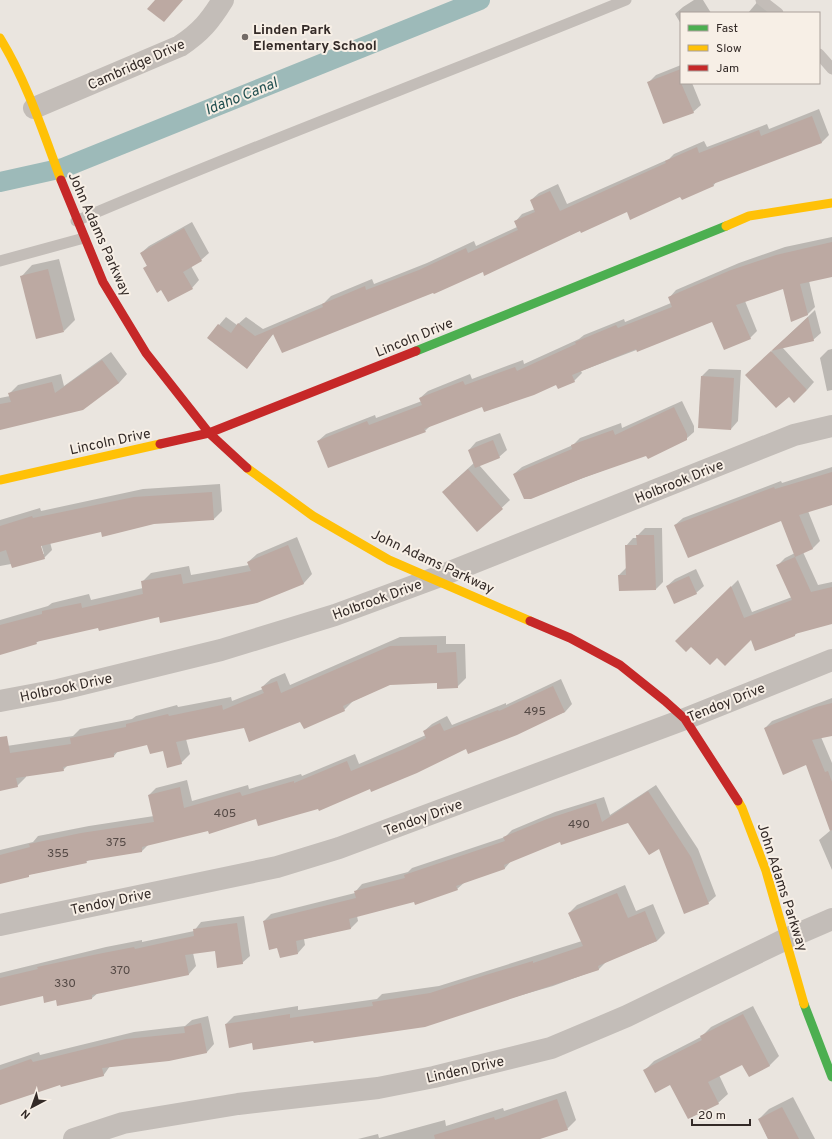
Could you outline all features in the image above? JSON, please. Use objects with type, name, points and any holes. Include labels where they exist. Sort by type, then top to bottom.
[{"type":"street","name":"Cambridge Drive","points":[[34,108],[180,46],[196,36],[210,22],[223,0]]},
{"type":"street","name":"John Adams Parkway","points":[[0,38],[9,53],[34,108],[66,195],[103,282],[146,353],[177,395],[209,433],[250,471],[313,516],[389,560],[435,578],[570,638],[620,665],[685,719],[742,808],[766,871],[804,1004],[821,1052],[832,1077]]},
{"type":"street","name":"Lincoln Drive","points":[[0,480],[209,433],[580,286],[749,216],[832,203]]},
{"type":"street","name":"Holbrook Drive","points":[[0,701],[58,690],[221,650],[335,615],[435,578],[794,435],[832,426]]},
{"type":"street","name":"Tendoy Drive","points":[[0,925],[277,867],[339,848],[685,719],[832,660]]},
{"type":"street","name":"Linden Drive","points":[[74,1139],[123,1123],[238,1104],[385,1086],[434,1077],[551,1048],[627,1016],[786,938],[832,919]]},
{"type":"lane","points":[[76,220],[231,155],[477,61],[626,0]]},
{"type":"lane","points":[[761,0],[777,12]]},
{"type":"lane","points":[[820,55],[832,69]]},
{"type":"lane","points":[[0,261],[84,238]]},
{"type":"building","points":[[155,0],[183,0],[164,22],[147,9]]},
{"type":"building","points":[[680,69],[680,84],[681,84],[694,113],[663,124],[647,82]]},
{"type":"building","points":[[812,116],[822,143],[713,184],[714,186],[682,200],[680,197],[630,220],[627,212],[581,233],[580,231],[484,276],[483,272],[434,294],[433,293],[282,353],[273,334],[247,369],[207,338],[218,324],[231,333],[238,323],[255,336],[323,307],[322,304],[365,286],[366,290],[419,270],[466,248],[468,253],[518,230],[514,221],[535,212],[530,200],[550,191],[560,211],[666,163],[665,161],[697,147],[699,153],[759,130],[761,136]]},
{"type":"building","points":[[184,228],[202,261],[183,272],[193,289],[168,302],[161,290],[157,293],[143,268],[147,266],[140,253]]},
{"type":"building","points":[[832,242],[832,277],[800,284],[808,315],[791,322],[783,289],[736,305],[751,339],[724,350],[712,322],[637,352],[636,349],[572,375],[575,382],[558,389],[556,385],[534,395],[484,412],[482,407],[424,429],[426,432],[328,468],[317,441],[367,421],[369,425],[422,405],[419,398],[463,381],[465,385],[515,367],[517,371],[576,344],[575,342],[616,325],[618,328],[672,307],[668,297],[731,270],[776,255]]},
{"type":"building","points":[[48,269],[64,332],[36,339],[20,276]]},
{"type":"building","points":[[808,317],[814,341],[771,351]]},
{"type":"building","points":[[771,351],[807,390],[794,403],[789,397],[776,408],[745,375]]},
{"type":"building","points":[[102,360],[119,383],[83,410],[0,430],[0,404],[11,402],[8,393],[52,382],[55,393]]},
{"type":"building","points":[[701,376],[734,378],[731,430],[698,428]]},
{"type":"building","points":[[674,407],[687,434],[687,440],[648,459],[646,456],[583,478],[531,499],[524,499],[513,474],[572,449],[571,445],[613,430],[615,435]]},
{"type":"building","points":[[493,440],[500,458],[475,468],[468,450]]},
{"type":"building","points":[[468,469],[503,509],[477,532],[442,492]]},
{"type":"building","points":[[832,472],[832,505],[799,515],[813,549],[795,557],[781,521],[688,558],[674,525],[774,487],[775,489]]},
{"type":"building","points":[[212,492],[214,520],[154,524],[102,537],[101,532],[41,546],[45,559],[12,568],[6,550],[0,552],[0,526],[32,516],[33,518],[134,497]]},
{"type":"building","points":[[636,535],[654,535],[656,590],[619,591],[618,575],[626,575],[625,545],[637,545]]},
{"type":"building","points":[[288,545],[304,584],[257,603],[160,623],[159,617],[99,631],[98,628],[36,642],[37,644],[0,655],[0,625],[42,614],[42,611],[81,603],[82,608],[143,594],[141,581],[181,574],[183,584],[251,571],[247,562]]},
{"type":"building","points":[[795,557],[811,592],[832,587],[832,624],[795,634],[795,636],[755,651],[751,640],[725,666],[717,658],[710,665],[691,647],[686,652],[675,641],[731,586],[744,618],[792,600],[776,565]]},
{"type":"building","points":[[689,576],[697,594],[674,604],[666,586]]},
{"type":"building","points":[[437,645],[437,653],[456,652],[458,688],[437,689],[437,683],[390,685],[343,706],[345,711],[304,729],[300,722],[249,742],[244,728],[176,742],[182,764],[167,768],[163,751],[150,754],[147,745],[114,753],[114,757],[63,767],[64,771],[16,778],[18,787],[0,791],[0,737],[7,736],[10,753],[71,744],[70,738],[126,727],[126,724],[168,714],[169,716],[222,705],[223,710],[264,693],[261,687],[277,681],[281,693],[390,646]]},
{"type":"building","points":[[553,686],[565,712],[517,735],[468,754],[466,749],[417,773],[371,792],[370,789],[319,811],[318,809],[258,826],[256,819],[209,834],[208,831],[142,847],[142,852],[86,861],[87,863],[29,875],[29,877],[0,884],[0,855],[30,847],[29,844],[81,833],[154,822],[148,795],[180,787],[184,808],[240,792],[242,796],[294,781],[294,783],[347,761],[351,771],[404,749],[426,738],[423,731],[440,723],[444,731],[498,710],[499,711]]},
{"type":"building","points":[[832,703],[832,736],[812,740],[825,772],[828,771],[832,782],[832,830],[830,831],[806,765],[783,775],[764,728],[816,707]]},
{"type":"building","points":[[648,791],[691,857],[709,904],[684,914],[659,849],[649,855],[628,823],[561,845],[560,842],[504,865],[505,869],[456,886],[458,890],[415,905],[414,902],[349,919],[351,929],[296,941],[298,954],[280,958],[277,948],[269,950],[263,921],[356,898],[354,891],[405,878],[404,875],[505,841],[503,837],[547,819],[596,803],[602,822]]},
{"type":"building","points":[[617,893],[628,918],[645,911],[657,941],[598,966],[599,970],[425,1027],[253,1050],[252,1043],[229,1048],[225,1024],[290,1014],[290,1018],[373,1006],[372,1002],[430,993],[533,961],[533,963],[583,946],[568,913]]},
{"type":"building","points":[[237,923],[243,964],[217,968],[215,951],[185,955],[189,975],[92,995],[92,999],[57,1006],[56,1000],[44,1003],[43,996],[0,1006],[0,978],[38,969],[37,967],[134,947],[135,949],[194,936],[193,929]]},
{"type":"building","points":[[743,1014],[770,1066],[749,1077],[742,1065],[708,1082],[719,1104],[688,1119],[670,1085],[655,1093],[643,1070],[702,1040],[700,1036]]},
{"type":"building","points":[[201,1023],[207,1053],[169,1061],[102,1068],[104,1076],[61,1087],[60,1085],[0,1105],[0,1070],[31,1059],[33,1062],[126,1039],[185,1033],[184,1027]]},
{"type":"building","points":[[557,1099],[568,1130],[540,1139],[435,1139],[434,1135],[494,1117],[495,1120]]},
{"type":"building","points":[[782,1107],[799,1139],[768,1139],[758,1119]]},
{"type":"waterway","name":"Idaho Canal","points":[[0,182],[63,168],[480,0]]},
{"type":"traffic: fast","points":[[416,351],[726,226]]},
{"type":"traffic: fast","points":[[804,1004],[832,1077]]},
{"type":"traffic: slow","points":[[0,38],[10,55],[26,90],[61,180]]},
{"type":"traffic: slow","points":[[726,226],[749,216],[832,203]]},
{"type":"traffic: slow","points":[[0,480],[160,444]]},
{"type":"traffic: slow","points":[[247,468],[313,516],[389,560],[530,621]]},
{"type":"traffic: slow","points":[[738,801],[766,871],[804,1004]]},
{"type":"traffic: jam","points":[[61,180],[103,282],[146,353],[209,433],[247,468]]},
{"type":"traffic: jam","points":[[160,444],[209,433],[416,351]]},
{"type":"traffic: jam","points":[[530,621],[570,638],[620,665],[665,701],[685,719],[738,801]]},
{"type":"place","name":"Linden Park Elementary School","points":[[245,37]]}]
